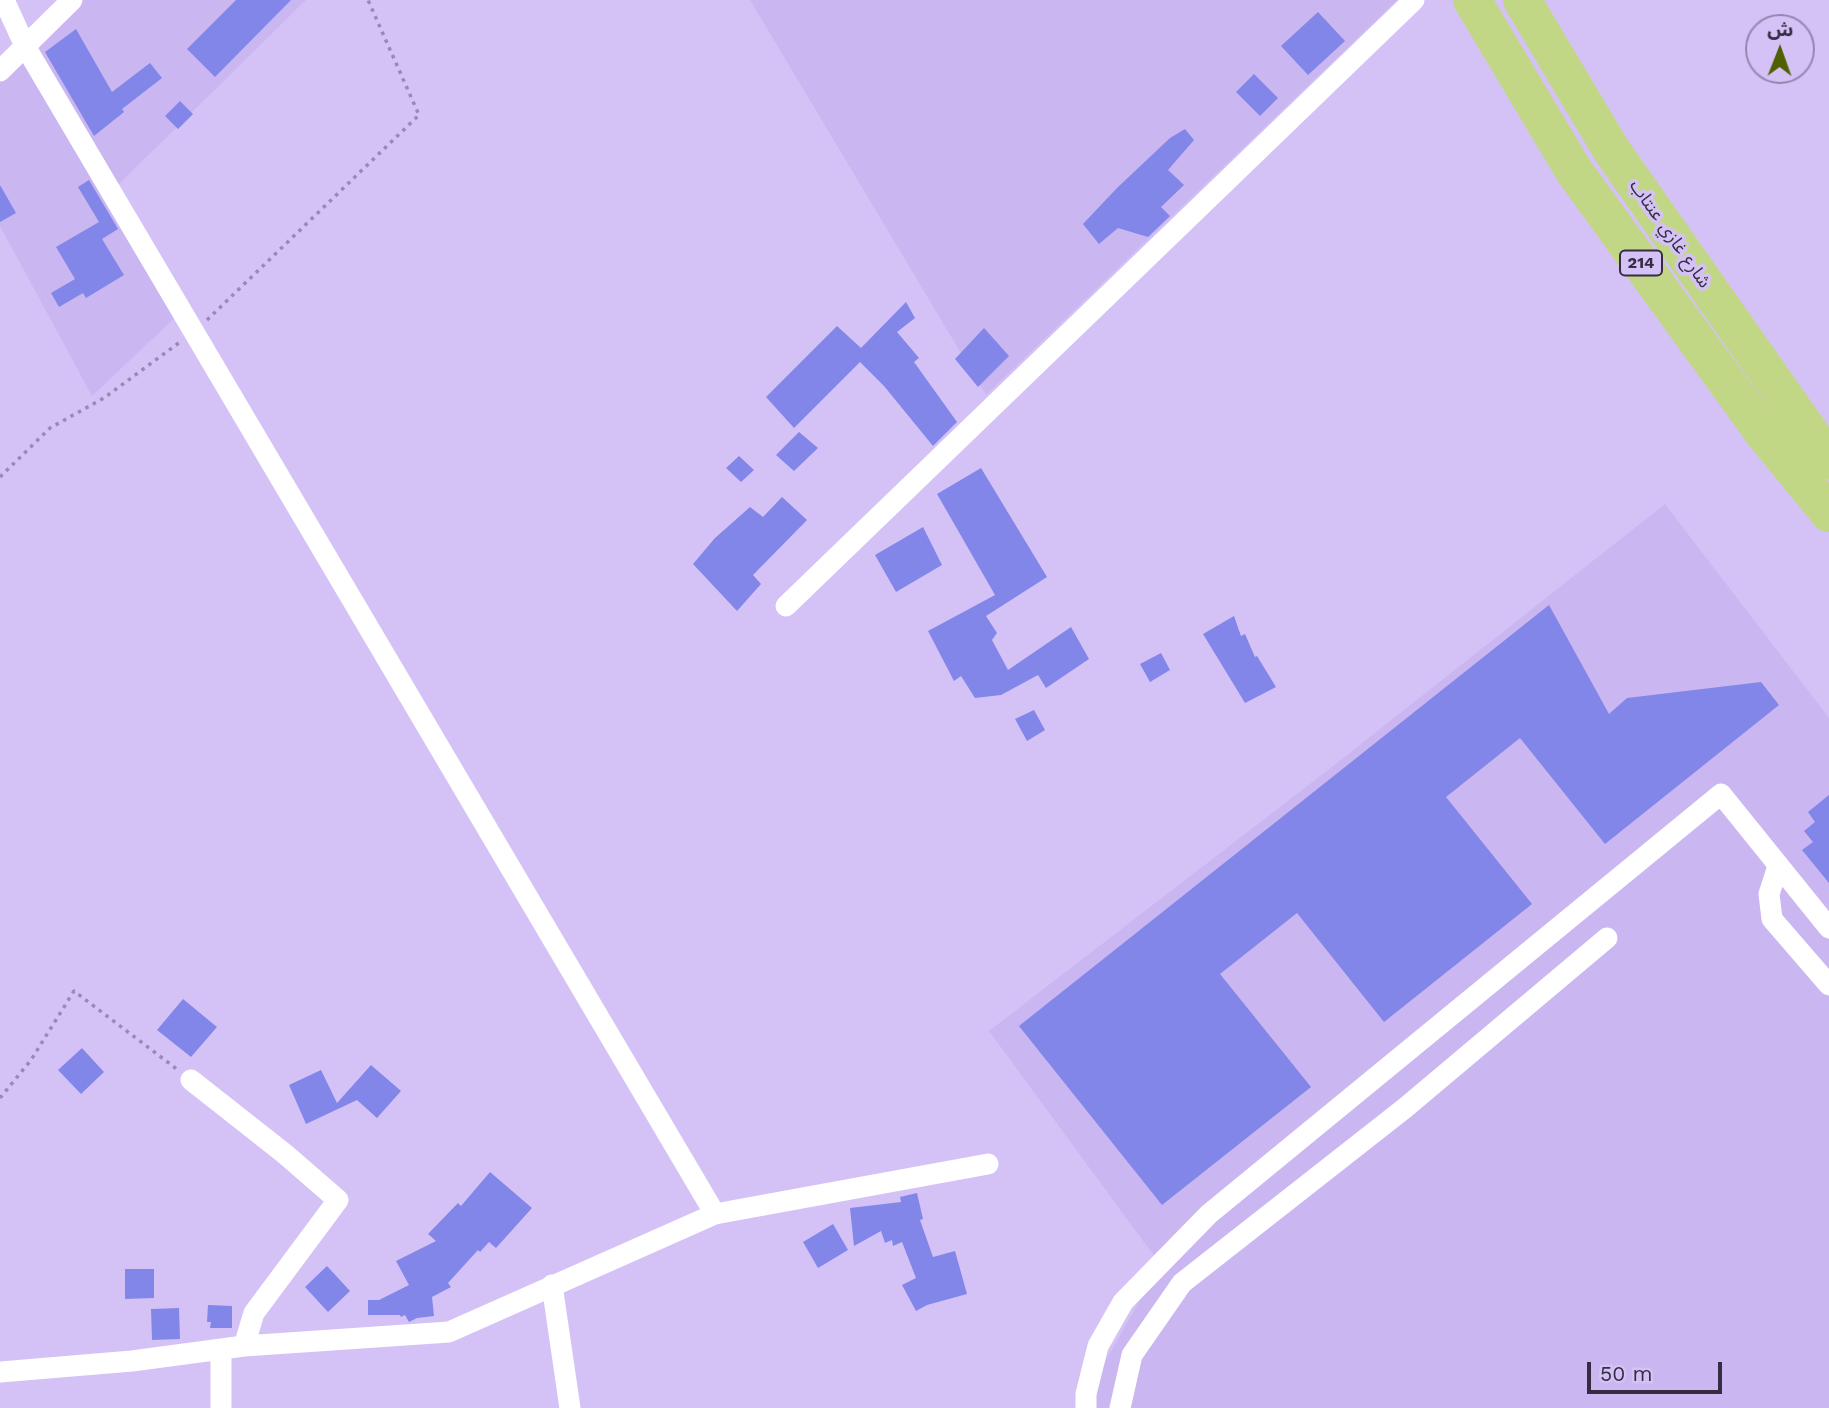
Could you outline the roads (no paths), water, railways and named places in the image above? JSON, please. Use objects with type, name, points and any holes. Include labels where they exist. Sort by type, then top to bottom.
[{"type":"highway","name":"214","points":[[1472,0],[1574,171],[1765,435],[1829,513]]},
{"type":"highway","name":"شارع غازي عنتاب","points":[[1522,0],[1612,151],[1829,460]]},
{"type":"street","points":[[4,0],[25,46],[715,1214]]},
{"type":"street","points":[[0,71],[72,0]]},
{"type":"street","points":[[786,606],[1414,0]]},
{"type":"street","points":[[1086,1408],[1098,1346],[1123,1303],[1209,1214],[1721,794],[1829,928]]},
{"type":"street","points":[[1778,866],[1769,894],[1772,919],[1829,985]]},
{"type":"street","points":[[1120,1408],[1132,1355],[1182,1283],[1405,1108],[1606,938]]},
{"type":"street","points":[[191,1080],[285,1154],[338,1200],[254,1313],[244,1346]]},
{"type":"street","points":[[0,1372],[132,1361],[244,1346],[449,1332],[715,1214],[988,1164]]},
{"type":"street","points":[[552,1285],[569,1408]]},
{"type":"street","points":[[220,1350],[220,1408]]}]
